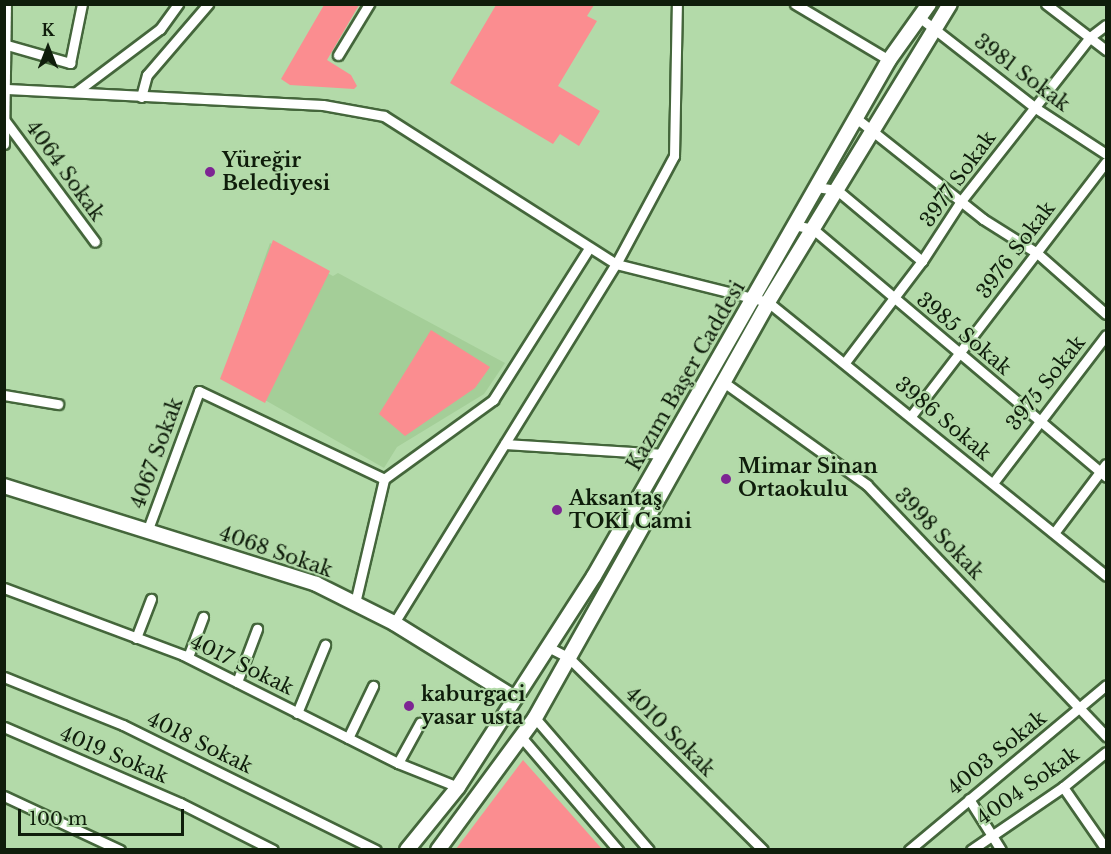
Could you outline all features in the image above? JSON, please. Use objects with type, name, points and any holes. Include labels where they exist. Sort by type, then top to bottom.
[{"type":"main road","name":"Kazım Başer Caddesi","points":[[407,849],[458,787],[594,576],[889,60],[928,4]]},
{"type":"main road","name":"Kazım Başer Caddesi","points":[[438,849],[535,718],[722,381],[950,4]]},
{"type":"main road","name":"4068 Sokak","points":[[4,486],[148,529],[316,584],[394,623],[515,698]]},
{"type":"street","points":[[4,144],[7,88],[6,4]]},
{"type":"street","points":[[7,45],[70,63],[82,4]]},
{"type":"street","points":[[76,92],[160,29],[178,4]]},
{"type":"street","points":[[141,97],[147,75],[208,4]]},
{"type":"street","points":[[338,55],[369,4]]},
{"type":"street","points":[[394,623],[616,264],[674,156],[677,4]]},
{"type":"street","points":[[795,4],[889,60]]},
{"type":"street","points":[[1046,4],[1107,50]]},
{"type":"street","name":"3981 Sokak","points":[[920,17],[1034,107],[1107,154]]},
{"type":"street","name":"3977 Sokak","points":[[846,361],[922,261],[961,201],[1034,107],[1090,37],[1107,25]]},
{"type":"street","name":"3986 Sokak","points":[[7,88],[323,105],[384,116],[616,264],[768,302],[846,361],[1107,576]]},
{"type":"street","points":[[856,118],[961,201],[1037,253],[1107,314]]},
{"type":"street","name":"4064 Sokak","points":[[6,122],[95,243]]},
{"type":"street","name":"3976 Sokak","points":[[911,416],[1107,162]]},
{"type":"street","points":[[816,187],[837,190],[922,261]]},
{"type":"street","name":"3985 Sokak","points":[[794,225],[813,229],[1103,475]]},
{"type":"street","points":[[355,603],[384,479],[493,400],[589,248]]},
{"type":"street","name":"3975 Sokak","points":[[993,483],[1107,334]]},
{"type":"street","name":"3998 Sokak","points":[[722,381],[867,485],[1107,736]]},
{"type":"street","name":"4067 Sokak","points":[[148,529],[199,391],[384,479]]},
{"type":"street","points":[[4,395],[58,404]]},
{"type":"street","points":[[505,444],[664,454]]},
{"type":"street","points":[[1054,533],[1103,475],[1107,464]]},
{"type":"street","name":"4017 Sokak","points":[[4,588],[188,657],[398,764],[458,787]]},
{"type":"street","points":[[136,638],[151,599]]},
{"type":"street","points":[[188,657],[203,617]]},
{"type":"street","points":[[237,682],[257,629]]},
{"type":"street","points":[[297,712],[325,645]]},
{"type":"street","name":"4010 Sokak","points":[[548,646],[568,657],[763,849]]},
{"type":"street","name":"4018 Sokak","points":[[4,677],[123,725],[376,849]]},
{"type":"street","name":"4003 Sokak","points":[[909,849],[1107,685]]},
{"type":"street","points":[[348,738],[373,686]]},
{"type":"street","points":[[535,718],[649,849]]},
{"type":"street","points":[[398,764],[420,723]]},
{"type":"street","name":"4019 Sokak","points":[[4,727],[180,802],[273,849]]},
{"type":"street","points":[[522,738],[618,849]]},
{"type":"street","name":"4004 Sokak","points":[[971,849],[1063,787],[1107,752]]},
{"type":"street","points":[[1063,787],[1107,849]]},
{"type":"street","points":[[4,796],[120,849]]},
{"type":"street","points":[[969,799],[1001,849]]},
{"type":"shaded area","points":[[324,5],[359,5],[327,60],[351,75],[357,86],[354,89],[290,85],[281,79]]},
{"type":"shaded area","points":[[496,5],[594,5],[587,16],[597,21],[558,86],[600,111],[579,146],[560,134],[553,144],[450,83]]},
{"type":"shaded area","points":[[273,240],[330,271],[265,403],[220,379]]},
{"type":"shaded area","points":[[270,243],[333,276],[338,273],[505,363],[484,394],[397,447],[384,468],[223,376]]},
{"type":"shaded area","points":[[431,330],[490,367],[475,388],[405,436],[379,414]]},
{"type":"shaded area","points":[[523,760],[602,849],[456,849]]},
{"type":"place","name":"Yüreğir Belediyesi","points":[[210,172]]},
{"type":"place","name":"Mimar Sinan Ortaokulu","points":[[726,479]]},
{"type":"place","name":"Aksantaş TOKİ Cami","points":[[557,510]]},
{"type":"place","name":"kaburgaci yasar usta","points":[[409,706]]}]
